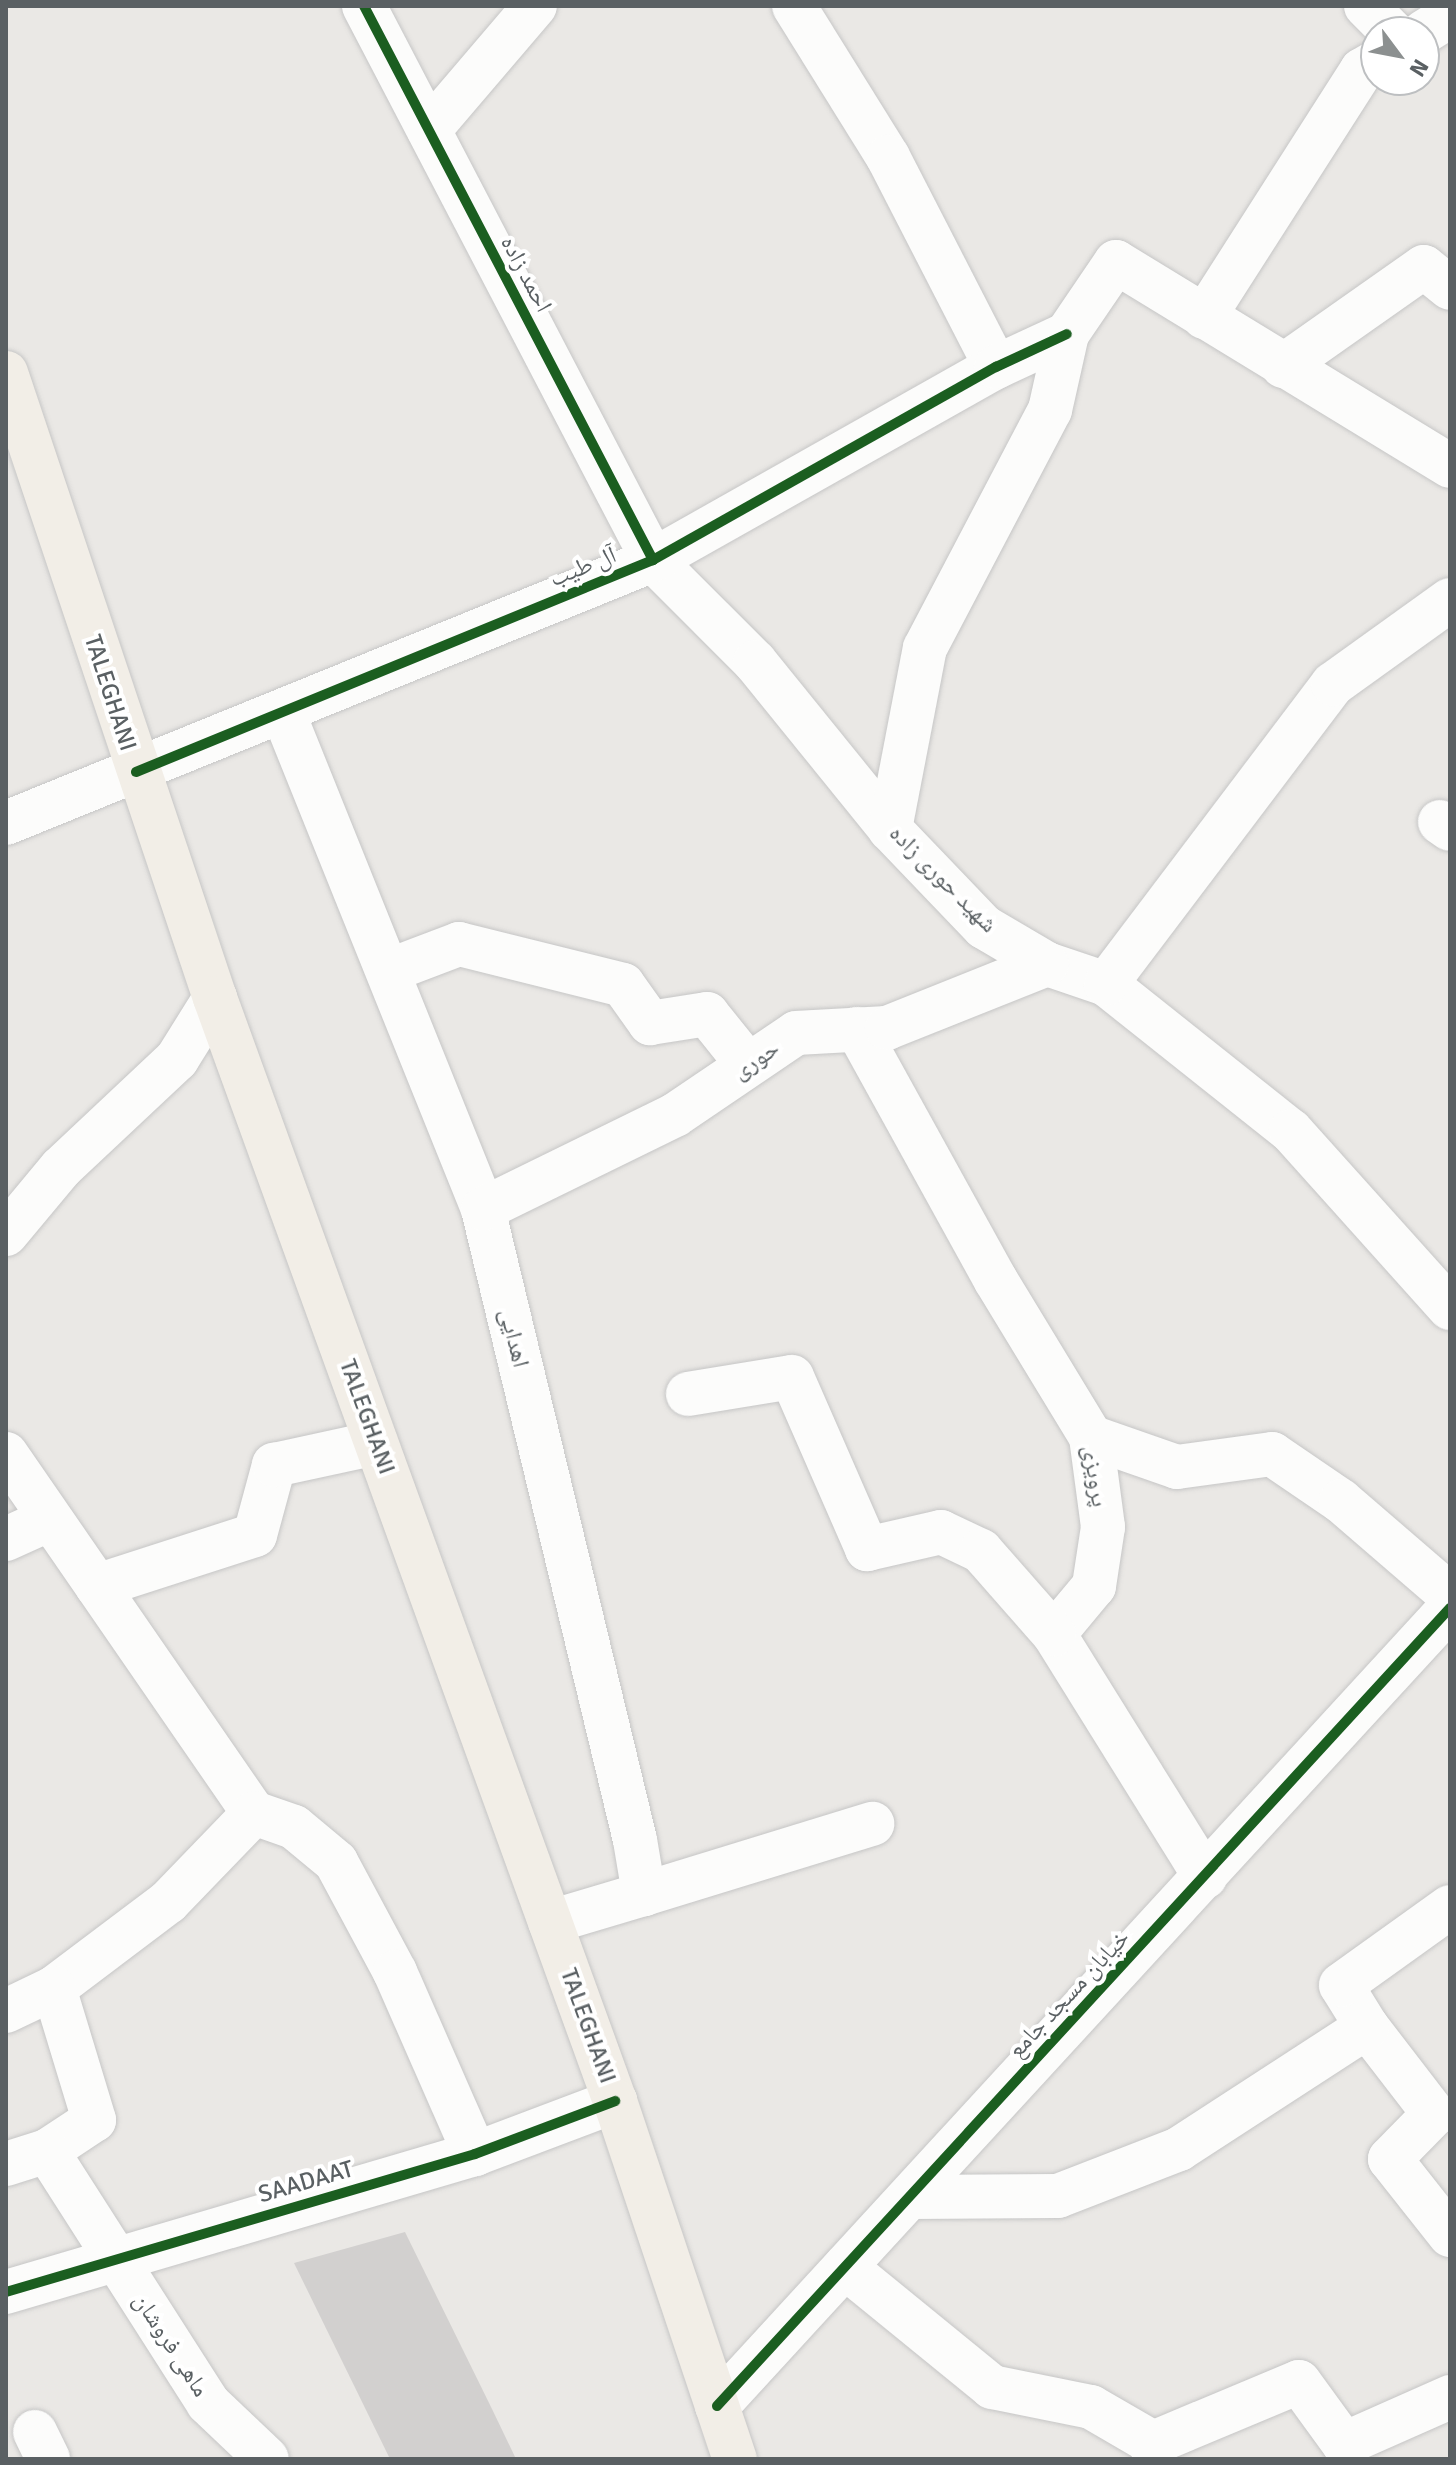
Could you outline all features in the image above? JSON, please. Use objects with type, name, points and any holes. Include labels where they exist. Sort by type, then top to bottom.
[{"type":"main road","name":"TALEGHANI","points":[[6,373],[136,772],[615,2101],[735,2459]]},
{"type":"street","name":"احمد زاده","points":[[364,6],[653,560]]},
{"type":"street","points":[[429,130],[535,6]]},
{"type":"street","points":[[794,6],[888,157],[996,367]]},
{"type":"street","points":[[1204,317],[1360,73]]},
{"type":"street","points":[[890,829],[925,648],[1050,410],[1067,334],[1116,262],[1450,466]]},
{"type":"street","points":[[1283,366],[1424,267],[1450,288]]},
{"type":"street","name":"آل طیب","points":[[6,823],[653,560],[996,367],[1067,334]]},
{"type":"street","name":"شهید حوری زاده","points":[[653,560],[755,662],[890,829],[984,927],[1047,964],[1106,984],[1291,1131],[1450,1308]]},
{"type":"street","points":[[1106,984],[1333,684],[1450,600]]},
{"type":"street","name":"اهدایی","points":[[283,712],[483,1209],[644,1894]]},
{"type":"street","points":[[388,971],[459,944],[623,985],[650,1023],[707,1014],[748,1065]]},
{"type":"street","name":"حوری","points":[[483,1209],[675,1115],[796,1033],[887,1028],[1047,964]]},
{"type":"street","points":[[6,1234],[61,1168],[177,1059],[215,998]]},
{"type":"street","name":"پرویزی","points":[[857,1029],[995,1279],[1091,1437],[1103,1527],[1094,1586],[1054,1634]]},
{"type":"street","points":[[688,1394],[792,1377],[867,1549],[941,1532],[981,1551],[1054,1634],[1205,1877]]},
{"type":"street","points":[[1091,1437],[1177,1467],[1272,1454],[1341,1501],[1450,1595]]},
{"type":"street","points":[[97,1586],[255,1535],[274,1465],[376,1443]]},
{"type":"street","points":[[6,1454],[254,1813],[294,1827],[336,1862],[395,1972],[475,2154]]},
{"type":"street","points":[[6,1539],[50,1519]]},
{"type":"street","name":"خیابان مسجد جامع","points":[[717,2406],[1450,1608]]},
{"type":"street","points":[[6,2011],[54,1988],[168,1902],[254,1813]]},
{"type":"street","points":[[550,1922],[872,1824]]},
{"type":"street","points":[[1450,1907],[1341,1985],[1367,2027],[1434,2114],[1390,2159],[1450,2235]]},
{"type":"street","points":[[6,2164],[47,2151],[94,2120],[54,1988]]},
{"type":"street","points":[[910,2197],[1058,2196],[1179,2149],[1367,2027]]},
{"type":"street","name":"SAADAAT","points":[[6,2292],[475,2154],[615,2101]]},
{"type":"street","name":"ماهی فروشان","points":[[47,2151],[208,2403],[267,2459]]},
{"type":"street","points":[[845,2267],[992,2387],[1091,2407],[1153,2451],[1299,2382],[1344,2444],[1450,2397]]},
{"type":"building","points":[[405,2232],[516,2459],[390,2459],[294,2263]]},
{"type":"cycle path","points":[[364,6],[653,560]]},
{"type":"cycle path","points":[[136,772],[653,560],[996,367],[1067,334]]},
{"type":"cycle path","points":[[717,2406],[1450,1608]]},
{"type":"cycle path","points":[[6,2292],[475,2154],[615,2101]]}]
